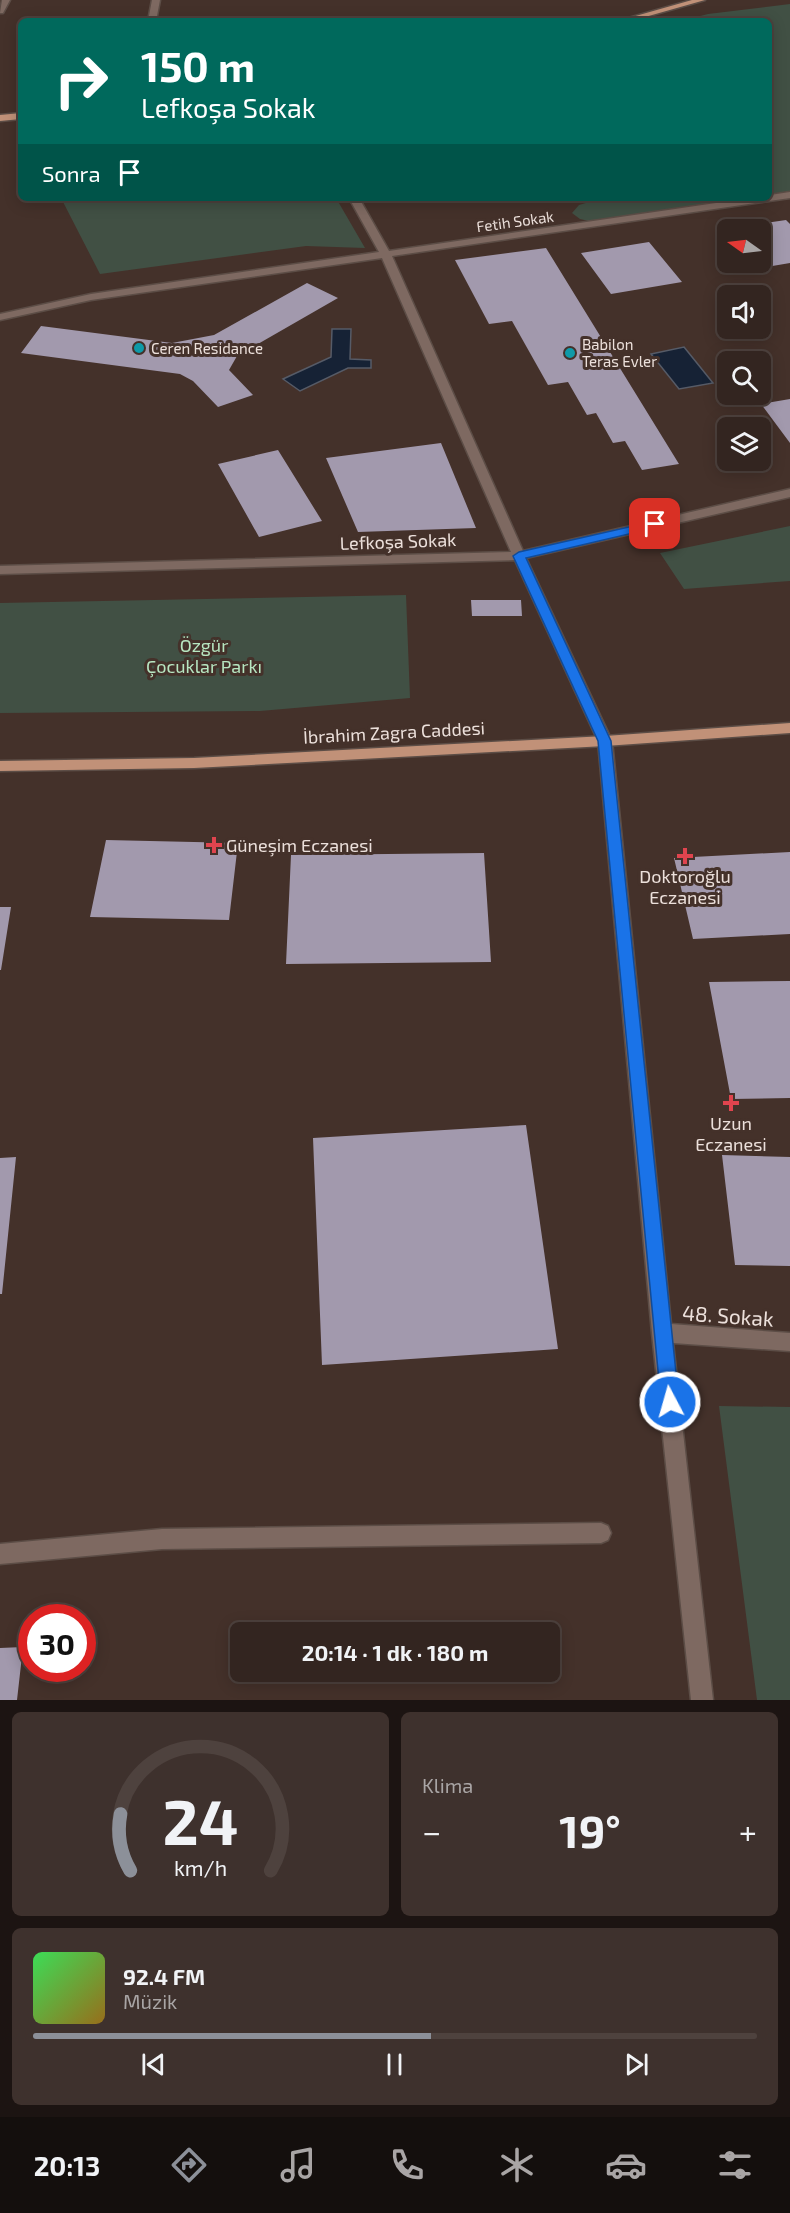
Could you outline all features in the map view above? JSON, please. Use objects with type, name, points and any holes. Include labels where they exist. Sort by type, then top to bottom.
[{"type":"main road","points":[[633,18],[701,0]]},
{"type":"main road","points":[[0,118],[18,116]]},
{"type":"main road","name":"İbrahim Zagra Caddesi","points":[[0,766],[194,763],[604,741],[790,728]]},
{"type":"street","points":[[0,11],[6,0]]},
{"type":"street","points":[[153,18],[156,0]]},
{"type":"street","name":"Fetih Sokak","points":[[772,198],[790,195]]},
{"type":"street","points":[[356,201],[386,255],[519,556],[604,741],[662,1333],[702,1700]]},
{"type":"street","name":"Fetih Sokak","points":[[0,317],[91,297],[750,201]]},
{"type":"street","name":"Lefkoşa Sokak","points":[[0,570],[519,556],[790,493]]},
{"type":"street","name":"48. Sokak","points":[[662,1333],[790,1342]]},
{"type":"street","points":[[0,1554],[162,1539],[601,1533]]},
{"type":"green space","points":[[790,4],[790,191],[772,194],[772,18],[693,18]]},
{"type":"green space","points":[[63,201],[338,201],[365,248],[306,246],[100,274]]},
{"type":"green space","points":[[593,201],[726,201],[593,222],[580,219],[572,213],[579,205]]},
{"type":"green space","points":[[790,526],[790,581],[684,589],[660,553]]},
{"type":"green space","name":"Özgür Çocuklar Parkı","points":[[406,595],[410,698],[260,711],[0,713],[0,603]]},
{"type":"green space","points":[[719,1406],[790,1407],[790,1700],[757,1700]]},
{"type":"water","points":[[332,329],[351,329],[350,359],[371,360],[371,368],[348,368],[300,391],[283,379],[331,357]]},
{"type":"water","points":[[684,347],[713,383],[679,389],[651,354]]},
{"type":"building","points":[[786,220],[790,224],[790,263],[771,266],[771,222]]},
{"type":"building","points":[[649,242],[682,282],[611,294],[581,253]]},
{"type":"building","name":"Babilon Teras Evler","points":[[546,248],[679,464],[642,470],[625,441],[613,443],[596,413],[587,415],[568,382],[548,385],[512,321],[489,324],[455,260]]},
{"type":"building","name":"Ceren Residance","points":[[307,283],[338,298],[237,356],[229,370],[253,395],[218,407],[193,381],[180,374],[21,353],[41,326],[172,343],[214,335]]},
{"type":"building","points":[[790,399],[790,443],[762,405],[771,405],[771,402]]},
{"type":"building","points":[[441,443],[476,528],[358,532],[326,458]]},
{"type":"building","points":[[278,450],[322,521],[259,537],[218,464]]},
{"type":"building","points":[[471,600],[521,600],[522,616],[472,616]]},
{"type":"building","points":[[106,840],[238,843],[229,920],[90,917]]},
{"type":"building","points":[[790,852],[790,934],[693,939],[674,858]]},
{"type":"building","points":[[484,853],[491,962],[286,964],[291,855]]},
{"type":"building","points":[[0,907],[11,907],[1,970],[0,970]]},
{"type":"building","points":[[790,981],[790,1098],[731,1099],[709,982]]},
{"type":"building","points":[[526,1125],[558,1349],[322,1365],[313,1138]]},
{"type":"building","points":[[722,1155],[790,1157],[790,1266],[735,1265]]},
{"type":"building","points":[[16,1157],[2,1294],[0,1294],[0,1158]]},
{"type":"building","points":[[18,1647],[17,1700],[0,1700],[0,1648]]},
{"type":"place","name":"Ceren Residance","points":[[139,348]]},
{"type":"place","name":"Babilon Teras Evler","points":[[570,353]]},
{"type":"place","name":"Güneşim Eczanesi","points":[[214,845]]},
{"type":"place","name":"Doktoroğlu Eczanesi","points":[[685,856]]},
{"type":"place","name":"Uzun Eczanesi","points":[[731,1103]]},
{"type":"route","points":[[655,524],[519,556],[604,741],[670,1402]]}]
